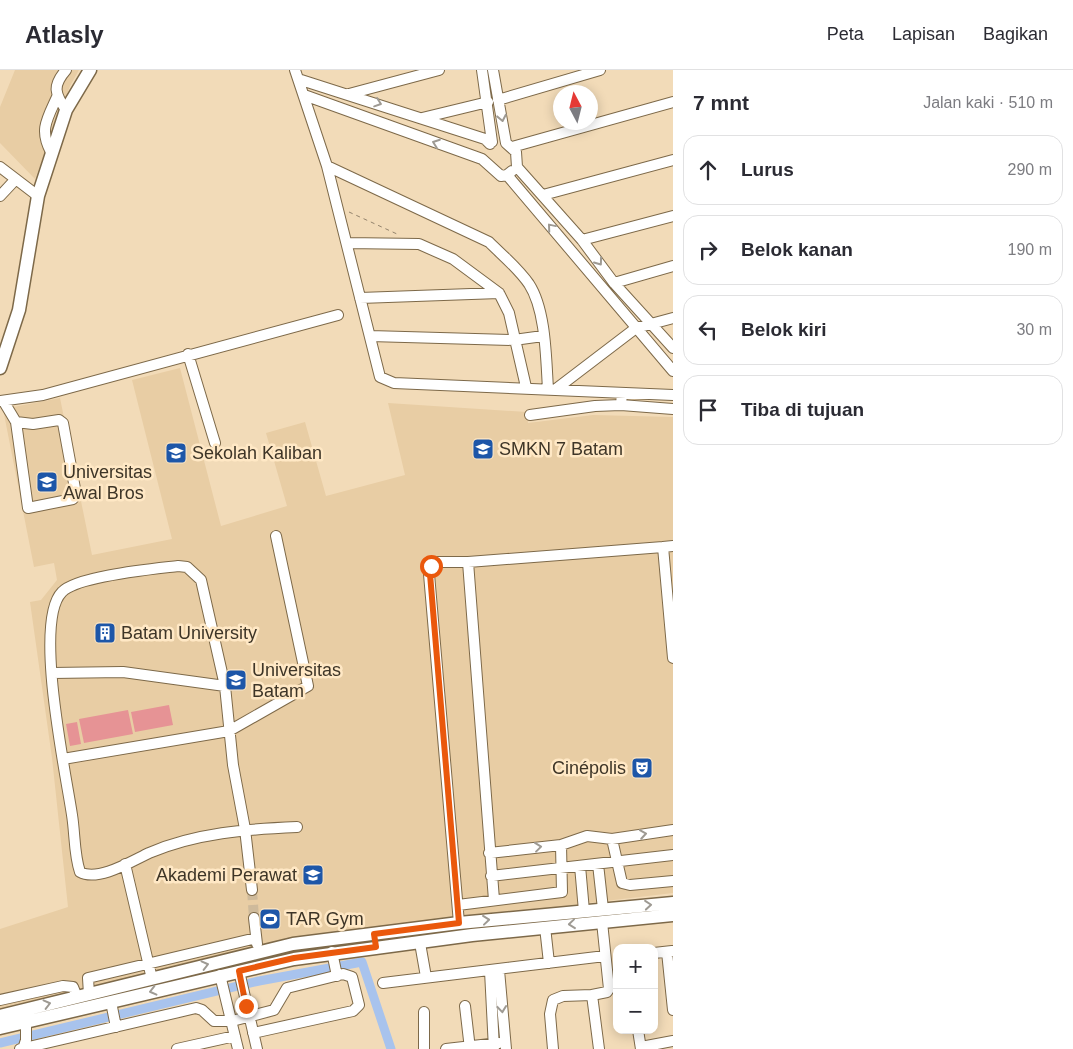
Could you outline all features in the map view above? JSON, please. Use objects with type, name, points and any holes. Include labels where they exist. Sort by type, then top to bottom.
[{"type":"main road","points":[[0,368],[19,310],[38,196],[66,110],[90,70]]},
{"type":"main road","points":[[0,1028],[24,1040],[223,985],[240,975],[335,965],[376,947],[545,927],[673,902]]},
{"type":"main road","points":[[0,1016],[293,944],[459,923],[584,911],[602,915],[673,915]]},
{"type":"main road","points":[[374,934],[376,947]]},
{"type":"street","points":[[52,152],[44,138],[45,127],[57,97],[58,82],[66,70]]},
{"type":"street","points":[[349,94],[439,70]]},
{"type":"street","points":[[304,96],[482,159],[493,171],[501,176],[508,175],[517,167],[518,159],[509,145],[482,70]]},
{"type":"street","points":[[482,159],[491,143],[493,70]]},
{"type":"street","points":[[421,118],[493,101],[600,70]]},
{"type":"street","points":[[297,74],[349,94],[485,139],[491,143],[509,145],[673,102]]},
{"type":"street","points":[[297,74],[327,166],[380,377],[394,383],[526,387],[673,395]]},
{"type":"street","points":[[57,97],[66,110]]},
{"type":"street","points":[[542,195],[673,160]]},
{"type":"street","points":[[327,166],[488,242],[529,284],[537,301],[552,389]]},
{"type":"street","points":[[0,167],[38,196]]},
{"type":"street","points":[[517,167],[582,240],[614,283],[673,348]]},
{"type":"street","points":[[508,175],[673,371]]},
{"type":"street","points":[[0,196],[15,180]]},
{"type":"street","points":[[582,240],[673,216]]},
{"type":"street","points":[[346,243],[419,244],[454,259],[499,293],[506,304],[526,387]]},
{"type":"street","points":[[614,283],[673,266]]},
{"type":"street","points":[[360,298],[499,293]]},
{"type":"street","points":[[16,422],[33,424],[59,420],[62,423],[76,494],[74,498],[28,508],[16,422],[2,402],[43,395],[188,354],[338,315]]},
{"type":"street","points":[[552,389],[636,328],[673,318]]},
{"type":"street","points":[[370,336],[514,340],[544,336]]},
{"type":"street","points":[[188,354],[215,443]]},
{"type":"street","points":[[595,391],[595,406]]},
{"type":"street","points":[[622,393],[622,405]]},
{"type":"street","points":[[530,415],[595,406],[622,405],[673,409]]},
{"type":"street","points":[[63,759],[229,731],[308,686],[276,536]]},
{"type":"street","points":[[459,923],[430,574],[431,566],[438,562],[468,562],[668,550],[673,658]]},
{"type":"street","points":[[468,562],[494,900]]},
{"type":"street","points":[[252,890],[245,829],[229,731],[225,686],[201,580],[187,567],[178,566],[76,582],[61,592],[53,614],[50,637],[54,705],[80,872],[85,875],[110,871],[173,845],[245,829],[297,827]]},
{"type":"street","points":[[52,673],[124,672],[225,686]]},
{"type":"street","points":[[489,853],[561,845],[587,836],[612,839],[673,830]]},
{"type":"street","points":[[612,839],[622,883],[630,885],[673,881]]},
{"type":"street","points":[[458,905],[562,892],[561,845]]},
{"type":"street","points":[[491,876],[673,855]]},
{"type":"street","points":[[126,864],[152,979]]},
{"type":"street","points":[[552,1049],[550,1014],[553,1000],[563,996],[592,995],[607,992],[609,989],[598,864]]},
{"type":"street","points":[[580,866],[584,911]]},
{"type":"street","points":[[254,918],[257,952]]},
{"type":"street","points":[[545,927],[549,963]]},
{"type":"street","points":[[0,1000],[63,986],[73,987],[83,996],[88,978],[148,962],[256,938]]},
{"type":"street","points":[[420,943],[426,977]]},
{"type":"street","points":[[670,951],[673,1010]]},
{"type":"street","points":[[383,983],[605,956]]},
{"type":"street","points":[[24,1040],[113,1015],[196,1008],[202,1010],[214,1021],[232,1021],[274,1010],[287,988],[335,965],[354,981],[359,1005],[350,1012],[253,1033]]},
{"type":"street","points":[[446,1049],[505,1046],[494,970]]},
{"type":"street","points":[[494,970],[494,1046]]},
{"type":"street","points":[[240,975],[256,1049]]},
{"type":"street","points":[[223,985],[238,1049]]},
{"type":"street","points":[[592,995],[599,1049]]},
{"type":"street","points":[[465,1006],[469,1048]]},
{"type":"street","points":[[424,1012],[424,1049]]},
{"type":"street","points":[[639,1034],[641,1048],[673,1041]]},
{"type":"street","points":[[177,1049],[235,1036]]},
{"type":"path","points":[[338,208],[401,236]]},
{"type":"shaded area","points":[[15,70],[79,70],[70,86],[35,179],[0,143],[0,107]]},
{"type":"shaded area","points":[[180,368],[221,526],[287,506],[266,433],[305,422],[326,496],[405,475],[388,403],[527,412],[528,423],[593,415],[673,417],[673,893],[454,919],[78,991],[0,1010],[0,929],[68,907],[52,758],[30,602],[41,600],[57,580],[54,563],[34,567],[3,409],[60,398],[92,555],[172,539],[132,380]]},
{"type":"shaded area","points":[[169,705],[173,725],[135,732],[131,712]]},
{"type":"shaded area","points":[[128,710],[133,734],[84,743],[79,719]]},
{"type":"shaded area","points":[[77,722],[81,744],[70,746],[66,724]]},
{"type":"waterway","points":[[0,1043],[259,981],[362,962],[391,1049]]},
{"type":"tunnel","points":[[252,890],[254,918]]},
{"type":"place","name":"SMKN 7 Batam","points":[[483,449]]},
{"type":"place","name":"Sekolah Kaliban","points":[[176,453]]},
{"type":"place","name":"Universitas Awal Bros","points":[[47,482]]},
{"type":"place","name":"Batam University","points":[[105,633]]},
{"type":"place","name":"Universitas Batam","points":[[236,680]]},
{"type":"place","name":"Cinépolis","points":[[642,768]]},
{"type":"place","name":"Akademi Perawat","points":[[313,875]]},
{"type":"place","name":"TAR Gym","points":[[270,919]]},
{"type":"route","points":[[246,1006],[239,971],[294,958],[376,947],[374,934],[459,923],[430,574],[431,566]]}]
